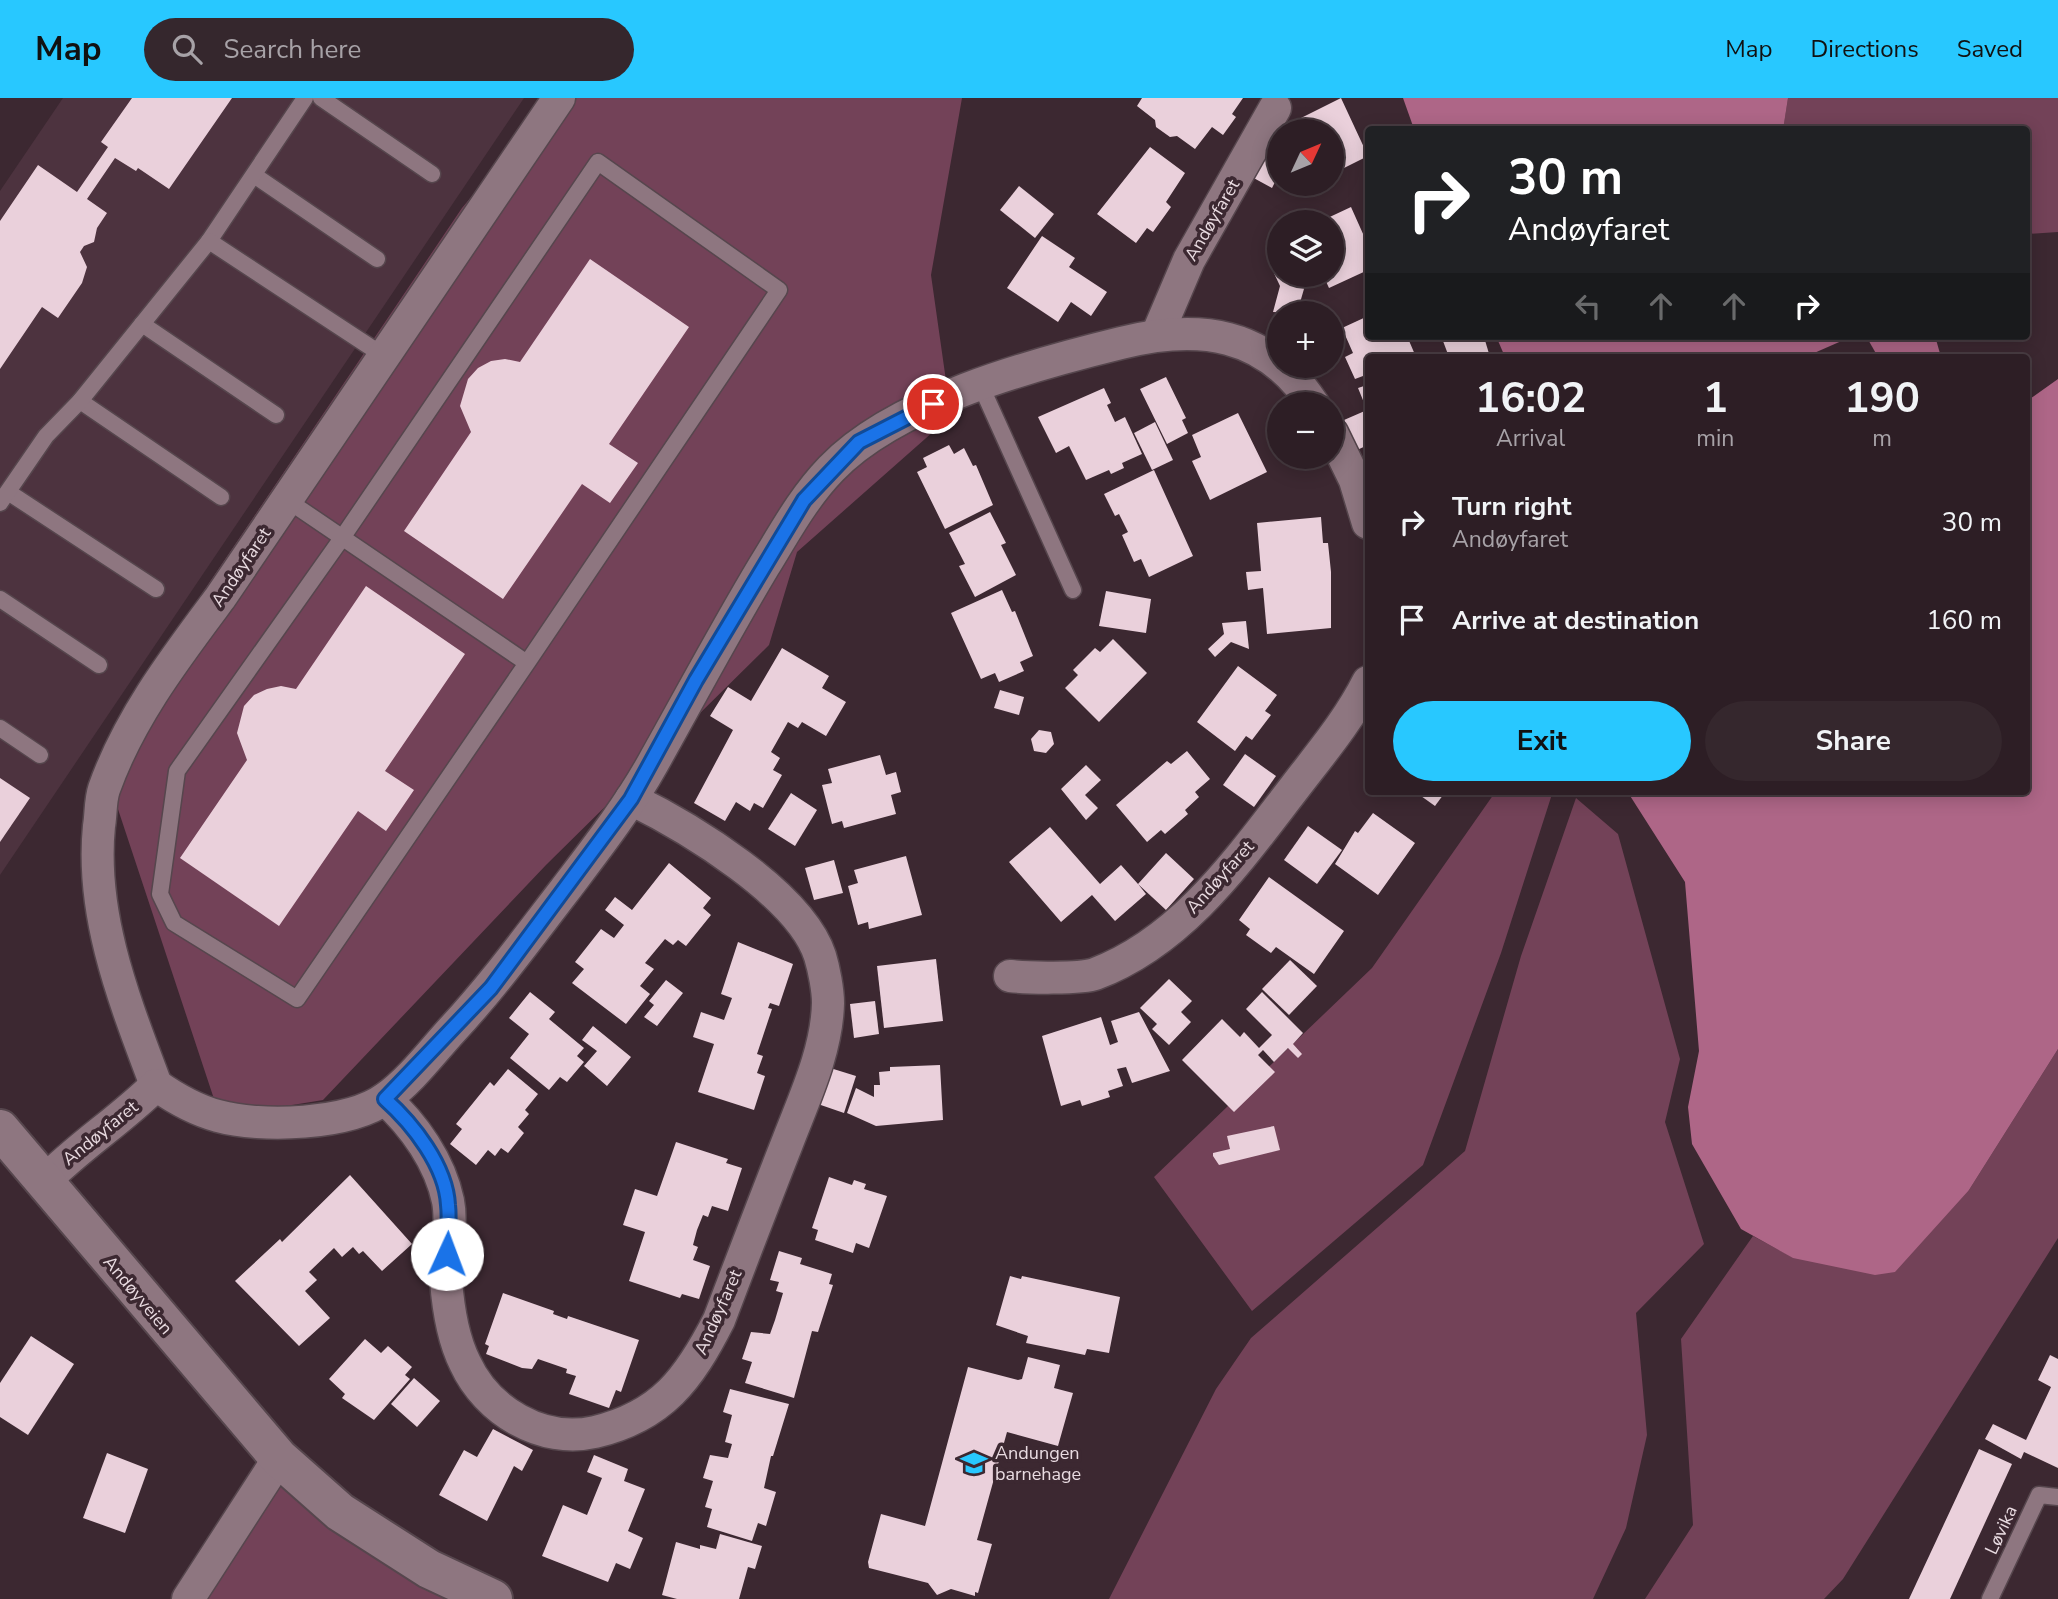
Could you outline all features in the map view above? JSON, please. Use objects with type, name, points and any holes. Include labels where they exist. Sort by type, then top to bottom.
[{"type":"street","name":"Andøyfaret","points":[[44,1182],[68,1156],[134,1106],[156,1085],[121,988],[104,926],[96,856],[103,792],[131,729],[171,663],[220,598],[559,98]]},
{"type":"street","name":"Andøyfaret","points":[[1157,334],[1171,297],[1211,218],[1275,108]]},
{"type":"street","points":[[156,1085],[183,1104],[220,1117],[251,1122],[348,1115],[385,1099],[491,988],[631,799],[696,680],[804,500],[859,442],[933,404],[981,386],[1062,358],[1157,334],[1199,332],[1236,340],[1274,362],[1302,392]]},
{"type":"street","points":[[1344,458],[1355,480],[1365,513]]},
{"type":"street","name":"Andøyfaret","points":[[1010,976],[1033,979],[1093,975],[1160,939],[1191,911],[1247,849],[1341,727],[1365,687]]},
{"type":"street","name":"Andøyfaret","points":[[385,1099],[402,1115],[438,1171],[449,1202],[446,1280],[452,1322],[465,1363],[485,1393],[512,1418],[545,1432],[587,1434],[622,1425],[654,1409],[682,1381],[702,1354],[719,1320],[810,1084],[822,1042],[828,1002],[820,955],[800,919],[771,891],[701,838],[631,799]]},
{"type":"street","name":"Andøyveien","points":[[0,1129],[279,1458],[341,1512],[429,1569],[493,1599]]},
{"type":"street","points":[[188,1599],[279,1458]]},
{"type":"lane","points":[[156,589],[4,497],[46,436],[80,401],[209,241],[305,98]]},
{"type":"lane","points":[[321,98],[432,174]]},
{"type":"lane","points":[[598,162],[779,290],[527,663],[297,999],[174,923],[160,894],[177,771],[342,538],[598,162]]},
{"type":"lane","points":[[254,175],[377,259]]},
{"type":"lane","points":[[209,241],[384,356]]},
{"type":"lane","points":[[142,324],[276,415]]},
{"type":"lane","points":[[981,386],[1073,590]]},
{"type":"lane","points":[[80,401],[221,497]]},
{"type":"lane","points":[[287,500],[527,663]]},
{"type":"lane","points":[[0,599],[99,665]]},
{"type":"lane","points":[[0,728],[40,755]]},
{"type":"lane","name":"Løvika","points":[[1990,1599],[2039,1495],[2058,1497]]},
{"type":"shaded area","points":[[63,98],[524,98],[0,875],[0,191]]},
{"type":"shaded area","points":[[554,98],[962,98],[931,275],[951,416],[797,552],[769,645],[546,865],[323,1100],[243,1113],[216,1105],[110,785],[143,681],[462,208]]},
{"type":"shaded area","points":[[1403,98],[1788,98],[1784,126],[1413,126]]},
{"type":"shaded area","points":[[1788,98],[2058,98],[2058,232],[2030,234],[2030,126],[1784,126]]},
{"type":"shaded area","points":[[1498,340],[1844,340],[1812,354],[1504,354]]},
{"type":"shaded area","points":[[1868,340],[1936,340],[1940,354],[1876,354]]},
{"type":"shaded area","points":[[2058,379],[2058,1049],[1969,1190],[1895,1272],[1875,1275],[1793,1258],[1741,1229],[1692,1144],[1688,1107],[1699,1051],[1685,882],[1630,795],[2030,795],[2030,399]]},
{"type":"shaded area","points":[[1493,795],[1552,795],[1501,953],[1423,1165],[1252,1311],[1154,1177],[1372,968]]},
{"type":"shaded area","points":[[1576,798],[1618,834],[1680,1059],[1665,1122],[1704,1244],[1636,1313],[1647,1435],[1626,1528],[1593,1599],[1109,1599],[1216,1389],[1251,1338],[1465,1151],[1521,956]]},
{"type":"shaded area","points":[[2058,1049],[2058,1238],[1843,1579],[1824,1599],[1645,1599],[1693,1525],[1681,1339],[1753,1236],[1794,1258],[1969,1190]]},
{"type":"shaded area","points":[[276,1457],[363,1531],[513,1599],[199,1599]]},
{"type":"building","points":[[132,98],[232,98],[169,189],[138,168],[136,171],[115,158],[87,199],[107,213],[97,228],[94,242],[84,246],[80,252],[87,267],[82,283],[58,318],[42,307],[0,369],[0,221],[38,165],[77,192],[108,147],[101,142]]},
{"type":"building","points":[[1142,98],[1243,98],[1232,114],[1236,117],[1223,135],[1212,127],[1195,149],[1177,136],[1170,137],[1156,127],[1155,120],[1137,106]]},
{"type":"building","points":[[1341,98],[1365,150],[1365,158],[1344,168],[1344,119],[1299,119]]},
{"type":"building","points":[[1267,146],[1267,185],[1250,176]]},
{"type":"building","points":[[1150,147],[1185,173],[1166,202],[1171,207],[1153,232],[1147,228],[1136,243],[1097,214]]},
{"type":"building","points":[[1019,186],[1054,214],[1035,238],[1000,210]]},
{"type":"building","points":[[1351,207],[1365,238],[1365,271],[1344,281],[1344,210]]},
{"type":"building","points":[[1042,236],[1075,258],[1069,267],[1107,292],[1091,316],[1071,302],[1058,322],[1007,288]]},
{"type":"building","points":[[590,259],[689,327],[609,444],[638,463],[610,503],[582,484],[503,599],[404,531],[471,432],[460,406],[468,379],[478,368],[491,361],[505,359],[520,362]]},
{"type":"building","points":[[1280,287],[1305,287],[1300,301],[1276,301]]},
{"type":"building","points":[[1365,317],[1365,340],[1409,340],[1415,354],[1365,354],[1365,380],[1363,376],[1355,379],[1345,357],[1353,353],[1344,327]]},
{"type":"building","points":[[1485,340],[1489,354],[1448,354],[1443,341]]},
{"type":"building","points":[[1166,377],[1186,418],[1182,420],[1188,433],[1167,444],[1140,389]]},
{"type":"building","points":[[1365,386],[1365,405],[1358,388]]},
{"type":"building","points":[[1104,388],[1111,403],[1107,405],[1115,422],[1125,417],[1142,454],[1122,463],[1124,468],[1111,474],[1109,470],[1086,480],[1069,446],[1056,453],[1038,417]]},
{"type":"building","points":[[1365,411],[1365,446],[1357,450],[1344,420]]},
{"type":"building","points":[[1238,413],[1267,472],[1210,500],[1192,461],[1201,457],[1192,435]]},
{"type":"building","points":[[1155,422],[1173,460],[1152,470],[1134,433]]},
{"type":"building","points":[[949,445],[954,454],[964,448],[973,466],[976,465],[993,505],[945,529],[917,472],[927,467],[923,458]]},
{"type":"building","points":[[1154,470],[1193,556],[1149,577],[1141,559],[1134,562],[1122,535],[1128,532],[1119,514],[1115,516],[1104,494]]},
{"type":"building","points":[[990,512],[1006,543],[1001,545],[1016,575],[975,597],[959,566],[965,564],[949,533]]},
{"type":"building","points":[[1321,517],[1323,543],[1328,543],[1331,572],[1331,628],[1267,634],[1263,588],[1248,590],[1246,572],[1261,571],[1257,523]]},
{"type":"building","points":[[366,586],[465,654],[385,771],[414,790],[386,831],[358,811],[279,926],[180,858],[247,760],[237,733],[244,706],[254,695],[267,689],[281,686],[296,689]]},
{"type":"building","points":[[1002,590],[1012,612],[1015,611],[1033,656],[1020,662],[1024,671],[999,682],[995,673],[981,679],[951,613]]},
{"type":"building","points":[[1106,591],[1151,599],[1146,633],[1099,626]]},
{"type":"building","points":[[1246,621],[1249,649],[1231,642],[1215,657],[1208,649],[1224,634],[1222,623]]},
{"type":"building","points":[[1113,639],[1147,673],[1099,722],[1065,688],[1078,675],[1073,670],[1095,648],[1100,652]]},
{"type":"building","points":[[782,648],[829,676],[822,688],[846,702],[826,736],[802,722],[798,728],[788,722],[771,752],[780,758],[773,770],[782,775],[763,808],[754,803],[750,811],[736,802],[725,821],[694,803],[733,730],[710,716],[728,687],[751,701]]},
{"type":"building","points":[[1238,666],[1277,695],[1265,711],[1271,715],[1252,740],[1246,736],[1235,751],[1197,722]]},
{"type":"building","points":[[1000,690],[1024,697],[1019,715],[994,708]]},
{"type":"building","points":[[1039,730],[1051,732],[1054,744],[1046,753],[1034,751],[1031,739]]},
{"type":"building","points":[[1187,751],[1210,779],[1195,792],[1199,797],[1185,810],[1188,814],[1165,834],[1161,830],[1147,842],[1116,805],[1167,761],[1171,764]]},
{"type":"building","points":[[1245,754],[1276,776],[1254,807],[1223,785]]},
{"type":"building","points":[[880,755],[886,775],[896,772],[901,792],[891,795],[896,814],[844,828],[842,821],[832,824],[822,785],[832,783],[828,769]]},
{"type":"building","points":[[1086,765],[1101,780],[1085,795],[1098,808],[1086,820],[1061,789]]},
{"type":"building","points":[[0,778],[30,798],[0,842]]},
{"type":"building","points":[[791,793],[817,810],[795,846],[768,829]]},
{"type":"building","points":[[1420,795],[1443,795],[1435,806]]},
{"type":"building","points":[[1373,813],[1415,843],[1378,895],[1335,864],[1355,831],[1358,833]]},
{"type":"building","points":[[1308,826],[1342,850],[1317,884],[1284,860]]},
{"type":"building","points":[[1050,827],[1100,884],[1121,865],[1146,894],[1115,921],[1092,895],[1061,922],[1009,862]]},
{"type":"building","points":[[1166,853],[1194,879],[1166,910],[1138,884]]},
{"type":"building","points":[[906,856],[922,915],[869,929],[868,922],[858,925],[848,886],[858,883],[854,870]]},
{"type":"building","points":[[834,860],[843,893],[814,900],[805,868]]},
{"type":"building","points":[[669,863],[711,898],[703,908],[711,915],[686,946],[678,940],[673,945],[665,939],[645,963],[654,969],[640,986],[650,994],[626,1024],[572,983],[584,969],[575,962],[601,929],[614,938],[624,925],[605,910],[615,897],[632,910]]},
{"type":"building","points":[[1269,877],[1344,931],[1314,974],[1276,947],[1271,953],[1246,935],[1250,929],[1239,920]]},
{"type":"building","points":[[738,942],[793,964],[779,1006],[770,1003],[768,1008],[772,1009],[757,1054],[763,1056],[757,1073],[765,1076],[754,1110],[698,1092],[714,1044],[693,1037],[701,1012],[724,1020],[732,998],[721,994]]},
{"type":"building","points":[[936,959],[943,1021],[884,1028],[877,966]]},
{"type":"building","points":[[1290,960],[1317,986],[1289,1015],[1262,989]]},
{"type":"building","points":[[1169,979],[1192,1001],[1181,1012],[1191,1022],[1169,1045],[1152,1029],[1157,1024],[1140,1008]]},
{"type":"building","points":[[666,980],[683,993],[657,1026],[644,1017],[654,1005],[649,1001]]},
{"type":"building","points":[[530,992],[555,1012],[549,1019],[584,1048],[577,1056],[584,1062],[567,1082],[560,1077],[549,1090],[510,1058],[529,1034],[509,1018]]},
{"type":"building","points":[[1262,992],[1303,1033],[1293,1044],[1302,1054],[1298,1058],[1288,1048],[1274,1062],[1263,1050],[1258,1055],[1275,1072],[1234,1112],[1182,1060],[1222,1019],[1240,1037],[1244,1032],[1259,1048],[1272,1035],[1246,1009]]},
{"type":"building","points":[[875,1001],[879,1034],[854,1038],[850,1004]]},
{"type":"building","points":[[1139,1012],[1170,1071],[1132,1083],[1126,1067],[1117,1069],[1123,1086],[1108,1091],[1110,1097],[1082,1106],[1080,1100],[1061,1106],[1042,1036],[1101,1017],[1110,1045],[1118,1042],[1111,1021]]},
{"type":"building","points":[[593,1026],[631,1057],[607,1086],[584,1066],[597,1051],[582,1040]]},
{"type":"building","points":[[940,1065],[943,1120],[876,1126],[847,1113],[856,1088],[874,1097],[874,1085],[880,1085],[879,1072],[890,1071],[890,1067]]},
{"type":"building","points":[[827,1067],[856,1076],[844,1113],[815,1103]]},
{"type":"building","points":[[508,1069],[538,1094],[525,1110],[529,1114],[518,1127],[524,1133],[508,1153],[501,1148],[495,1156],[488,1150],[476,1165],[450,1144],[462,1129],[456,1124],[490,1082],[494,1086]]},
{"type":"building","points":[[1274,1126],[1280,1150],[1219,1165],[1213,1156],[1213,1153],[1230,1149],[1227,1136]]},
{"type":"building","points":[[676,1142],[728,1159],[726,1163],[742,1168],[728,1211],[712,1206],[708,1217],[703,1215],[697,1230],[693,1245],[698,1247],[693,1260],[710,1266],[699,1299],[682,1294],[680,1298],[629,1281],[645,1232],[623,1225],[635,1189],[657,1196]]},
{"type":"building","points":[[350,1175],[412,1244],[382,1271],[363,1251],[359,1254],[353,1247],[342,1257],[334,1248],[309,1272],[317,1280],[305,1291],[330,1318],[299,1346],[235,1281],[280,1239],[282,1242]]},
{"type":"building","points":[[829,1177],[852,1185],[854,1180],[866,1184],[864,1189],[887,1196],[869,1248],[856,1243],[853,1253],[815,1240],[818,1230],[812,1228]]},
{"type":"building","points":[[779,1251],[802,1258],[800,1264],[832,1274],[829,1284],[833,1285],[818,1332],[812,1331],[794,1398],[745,1383],[752,1362],[742,1359],[751,1332],[770,1334],[775,1320],[783,1293],[776,1291],[779,1282],[770,1280]]},
{"type":"building","points":[[1010,1276],[1021,1279],[1022,1276],[1120,1297],[1109,1353],[1087,1349],[1085,1355],[1026,1343],[1028,1336],[996,1325]]},
{"type":"building","points":[[503,1293],[554,1311],[553,1314],[567,1319],[568,1316],[639,1340],[621,1392],[616,1390],[609,1408],[569,1394],[576,1376],[566,1373],[567,1369],[538,1359],[532,1369],[522,1368],[486,1354],[489,1346],[485,1344]]},
{"type":"building","points":[[31,1336],[74,1364],[28,1435],[0,1417],[0,1383]]},
{"type":"building","points":[[365,1339],[381,1353],[388,1346],[412,1367],[405,1375],[410,1379],[374,1420],[342,1398],[345,1394],[329,1379]]},
{"type":"building","points":[[2050,1355],[2058,1359],[2058,1468],[2024,1452],[2021,1459],[1985,1439],[1993,1424],[2026,1440],[2051,1387],[2038,1380]]},
{"type":"building","points":[[1028,1357],[1060,1365],[1054,1388],[1073,1393],[1058,1446],[1007,1432],[977,1540],[992,1544],[978,1593],[975,1592],[975,1596],[951,1589],[937,1595],[928,1583],[869,1568],[868,1562],[881,1514],[925,1526],[968,1367],[1018,1380],[1022,1379]]},
{"type":"building","points":[[414,1378],[440,1401],[417,1427],[391,1404]]},
{"type":"building","points":[[730,1389],[789,1404],[771,1456],[764,1488],[776,1492],[766,1526],[758,1523],[752,1541],[707,1527],[712,1509],[705,1507],[713,1481],[703,1478],[710,1455],[728,1458],[732,1444],[725,1442],[732,1415],[723,1412]]},
{"type":"building","points":[[493,1429],[533,1450],[522,1471],[514,1466],[487,1521],[439,1495],[464,1450],[477,1457]]},
{"type":"building","points":[[1979,1449],[2012,1464],[1950,1599],[1909,1599]]},
{"type":"building","points":[[107,1453],[148,1469],[125,1533],[83,1518]]},
{"type":"building","points":[[594,1455],[628,1469],[624,1481],[645,1489],[628,1531],[643,1538],[630,1569],[616,1563],[608,1582],[542,1556],[563,1505],[587,1515],[602,1478],[587,1472]]},
{"type":"building","points":[[720,1534],[762,1546],[755,1569],[748,1567],[739,1599],[677,1599],[662,1595],[676,1542],[700,1549],[700,1545],[716,1549]]},
{"type":"place","name":"Andungen barnehage","points":[[974,1463]]},
{"type":"route","points":[[447,1254],[449,1202],[438,1171],[424,1144],[402,1115],[385,1099],[491,988],[631,799],[696,680],[804,500],[859,442],[933,404]]}]
